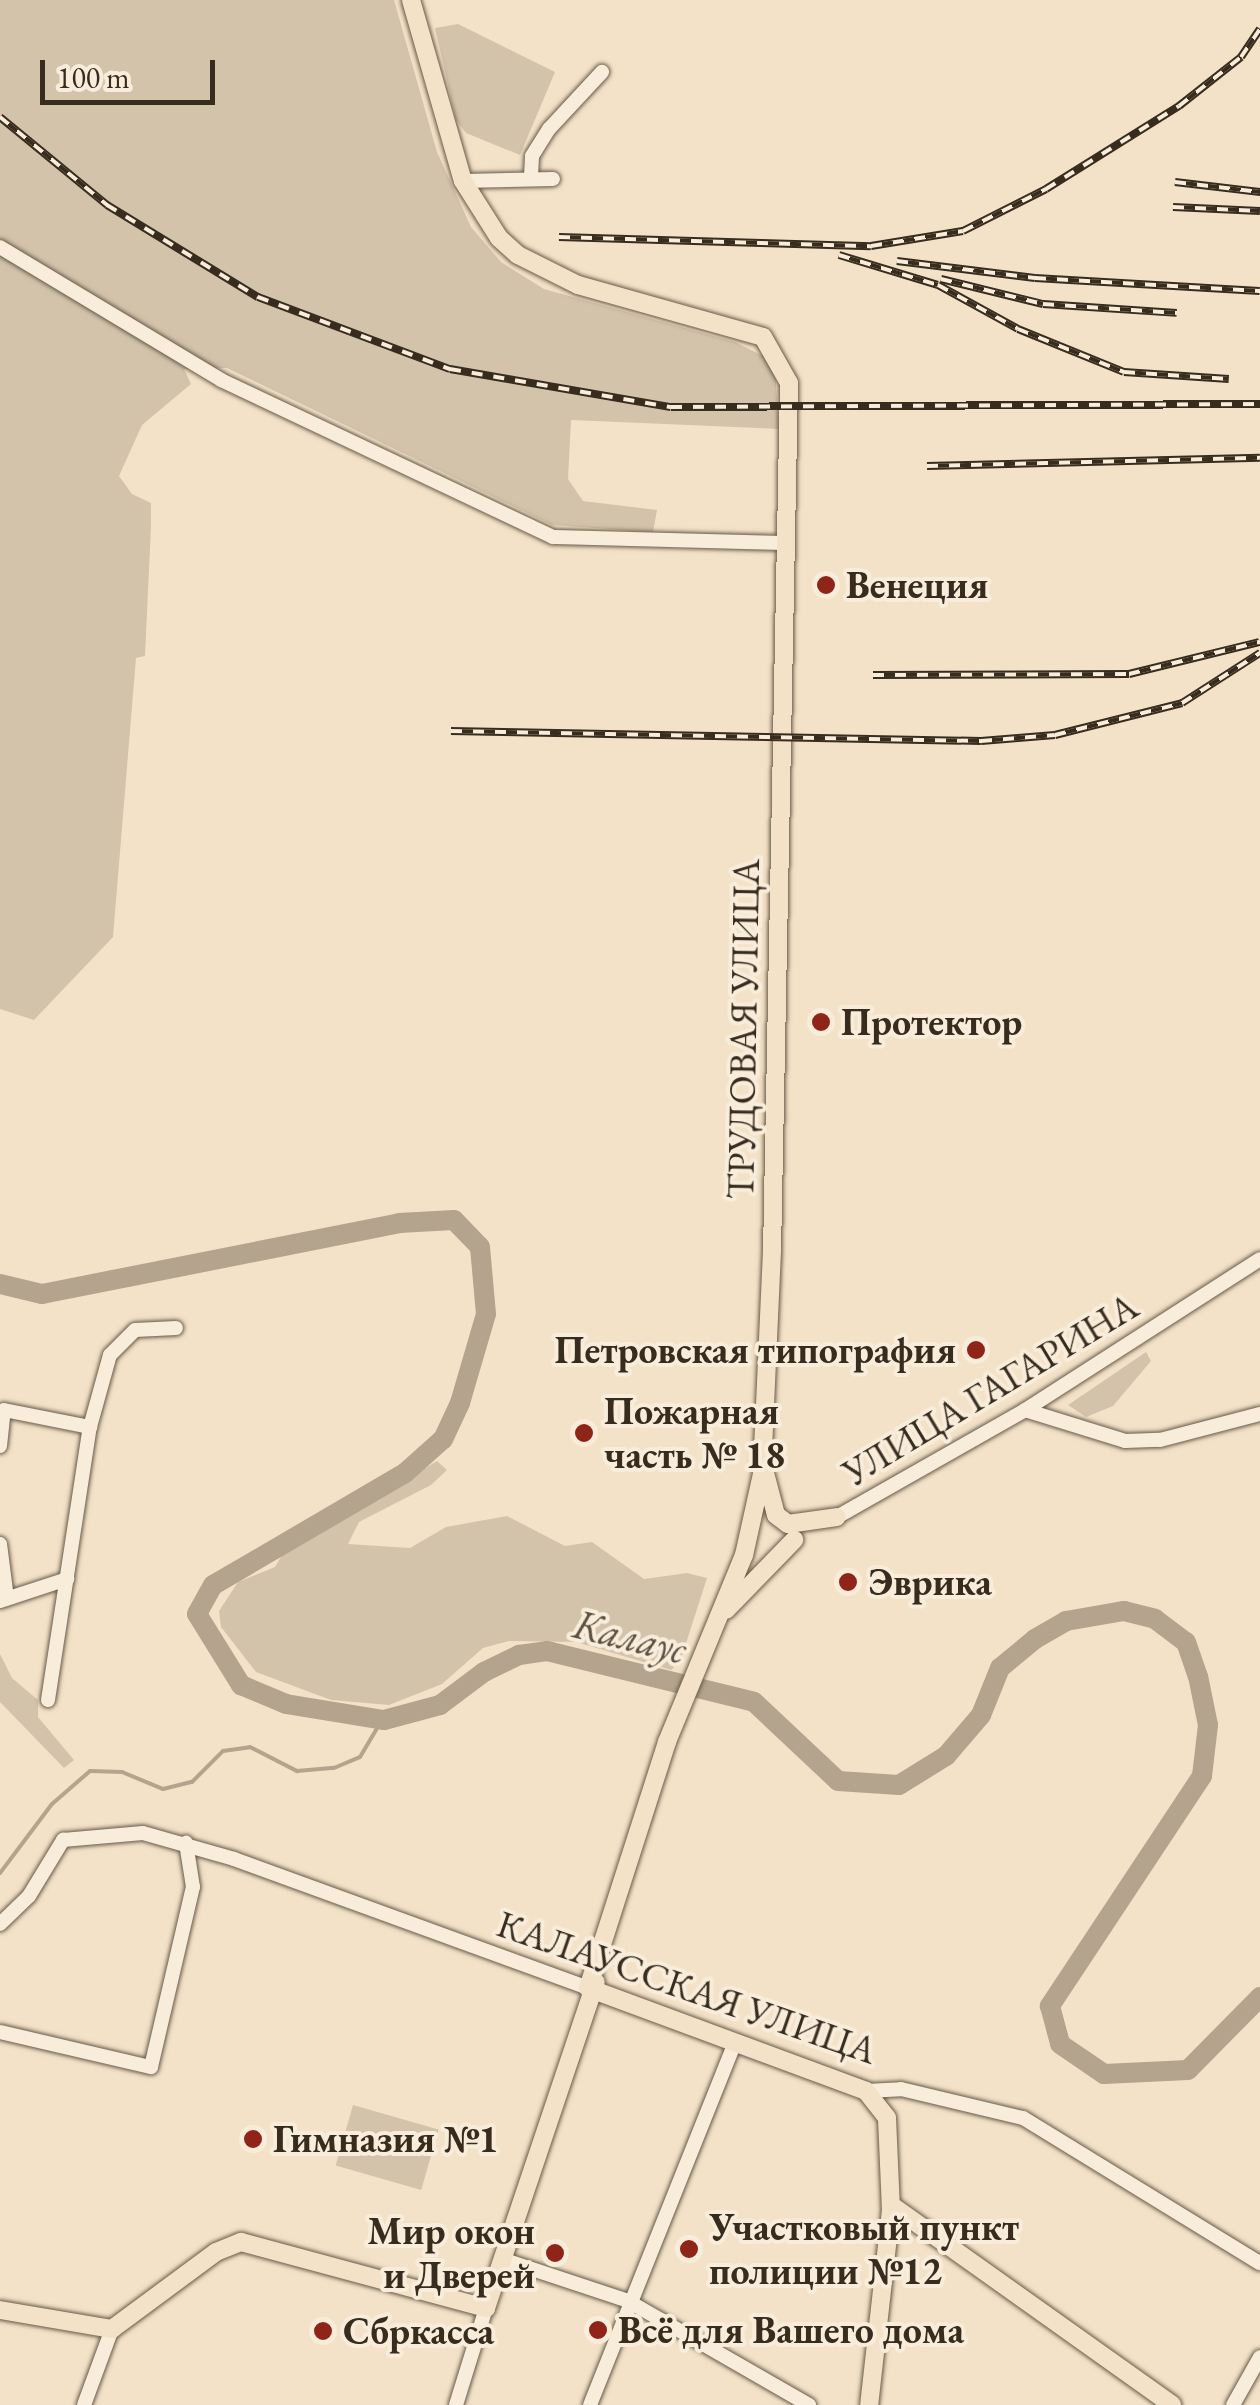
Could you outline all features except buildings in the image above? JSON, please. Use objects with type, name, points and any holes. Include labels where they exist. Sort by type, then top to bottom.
[{"type":"main road","name":"ТРУДОВАЯ УЛИЦА","points":[[410,0],[463,180],[500,238],[538,268],[763,337],[780,358],[788,410],[762,1466],[744,1555],[706,1638],[667,1742],[486,2308]]},
{"type":"main road","points":[[424,55],[425,0]]},
{"type":"main road","points":[[762,1466],[776,1515],[788,1524],[838,1517]]},
{"type":"main road","name":"УЛИЦА ГАГАРИНА","points":[[744,1555],[794,1540],[838,1517]]},
{"type":"main road","points":[[706,1638],[794,1540]]},
{"type":"main road","name":"КАЛАУССКАЯ УЛИЦА","points":[[590,1988],[866,2091]]},
{"type":"main road","points":[[866,2091],[890,2130],[891,2205],[869,2405]]},
{"type":"main road","points":[[891,2205],[1172,2405]]},
{"type":"main road","points":[[0,2310],[112,2329],[216,2252],[242,2242],[486,2308]]},
{"type":"street","points":[[531,176],[532,156],[549,129],[602,72]]},
{"type":"street","points":[[463,180],[531,176],[553,179]]},
{"type":"street","points":[[0,248],[221,380],[552,537],[785,543]]},
{"type":"street","name":"УЛИЦА ГАГАРИНА","points":[[838,1517],[1026,1410],[1260,1260]]},
{"type":"street","points":[[48,1700],[90,1427],[110,1355],[135,1330],[176,1328]]},
{"type":"street","points":[[0,1446],[4,1410],[90,1427]]},
{"type":"street","points":[[1026,1410],[1124,1441],[1160,1440],[1260,1414]]},
{"type":"street","points":[[0,1544],[4,1600],[67,1578]]},
{"type":"street","name":"КАЛАУССКАЯ УЛИЦА","points":[[0,1924],[29,1896],[64,1840],[142,1833],[186,1844],[590,1988]]},
{"type":"street","points":[[0,2032],[151,2067],[193,1887],[186,1844]]},
{"type":"street","points":[[590,2405],[735,2042]]},
{"type":"street","name":"КАЛАУССКАЯ УЛИЦА","points":[[866,2091],[901,2089],[1023,2118],[1260,2263]]},
{"type":"street","points":[[502,2259],[628,2302],[808,2405]]},
{"type":"street","points":[[456,2405],[486,2308]]},
{"type":"street","points":[[84,2405],[112,2329]]},
{"type":"street","points":[[1233,2405],[1260,2358]]},
{"type":"shaded area","points":[[0,0],[394,0],[437,152],[471,227],[501,262],[544,289],[735,342],[763,356],[775,369],[779,429],[571,420],[568,479],[583,501],[657,510],[653,532],[552,525],[227,368],[184,369],[191,384],[142,425],[119,476],[132,494],[151,503],[151,526],[145,656],[136,658],[113,937],[34,1020],[0,1009]]},
{"type":"shaded area","points":[[458,24],[555,72],[520,155],[466,133],[456,120],[435,28]]},
{"type":"shaded area","points":[[1146,1352],[1151,1361],[1113,1406],[1086,1417],[1068,1405]]},
{"type":"shaded area","points":[[437,1461],[447,1470],[431,1485],[359,1522],[348,1544],[410,1548],[446,1527],[507,1516],[565,1546],[592,1542],[644,1579],[687,1573],[707,1578],[680,1662],[671,1670],[576,1642],[509,1641],[483,1648],[442,1684],[389,1705],[331,1700],[256,1672],[221,1627],[219,1611],[238,1582],[275,1567],[282,1555]]},
{"type":"shaded area","points":[[0,1654],[12,1678],[38,1700],[38,1717],[74,1760],[64,1768],[0,1702]]},
{"type":"shaded area","points":[[353,2105],[439,2130],[421,2190],[336,2166]]},
{"type":"waterway","name":"Калаус","points":[[0,1284],[42,1294],[399,1223],[454,1220],[480,1247],[486,1314],[460,1403],[443,1439],[405,1473],[213,1585],[197,1614],[241,1685],[286,1704],[384,1720],[440,1705],[484,1672],[519,1655],[547,1651],[754,1702],[838,1781],[899,1785],[946,1756],[981,1715],[1000,1668],[1035,1639],[1066,1621],[1124,1611],[1155,1619],[1186,1642],[1198,1676],[1208,1725],[1202,1776],[1050,2006],[1060,2044],[1104,2074],[1188,2070],[1260,1997]]},
{"type":"waterway","points":[[0,1873],[52,1804],[90,1771],[122,1772],[163,1789],[192,1782],[223,1751],[250,1747],[297,1771],[334,1768],[360,1757],[382,1720]]},
{"type":"railway","points":[[559,237],[871,246],[963,231],[1046,189],[1179,106],[1241,57],[1260,29]]},
{"type":"railway","points":[[0,117],[107,205],[258,297],[450,369],[671,407],[1260,404]]},
{"type":"railway","points":[[1175,182],[1260,192]]},
{"type":"railway","points":[[1173,207],[1260,211]]},
{"type":"railway","points":[[839,255],[938,285],[1018,329],[1124,372],[1229,379]]},
{"type":"railway","points":[[897,261],[1035,278],[1260,291]]},
{"type":"railway","points":[[941,279],[1043,304],[1177,313]]},
{"type":"railway","points":[[927,466],[1260,458]]},
{"type":"railway","points":[[873,675],[1129,674],[1259,642]]},
{"type":"railway","points":[[451,731],[981,741],[1055,735],[1182,703],[1260,653]]},
{"type":"place","name":"Венеция","points":[[826,585]]},
{"type":"place","name":"Протектор","points":[[821,1022]]},
{"type":"place","name":"Петровская типография","points":[[976,1350]]},
{"type":"place","name":"Пожарная часть № 18","points":[[584,1433]]},
{"type":"place","name":"Эврика","points":[[848,1582]]},
{"type":"place","name":"Гимназия №1","points":[[253,2139]]},
{"type":"place","name":"Участковый пункт полиции №12","points":[[689,2249]]},
{"type":"place","name":"Мир окон и Дверей","points":[[555,2253]]},
{"type":"place","name":"Всё для Вашего дома","points":[[598,2330]]},
{"type":"place","name":"Сбркасса","points":[[323,2331]]}]
